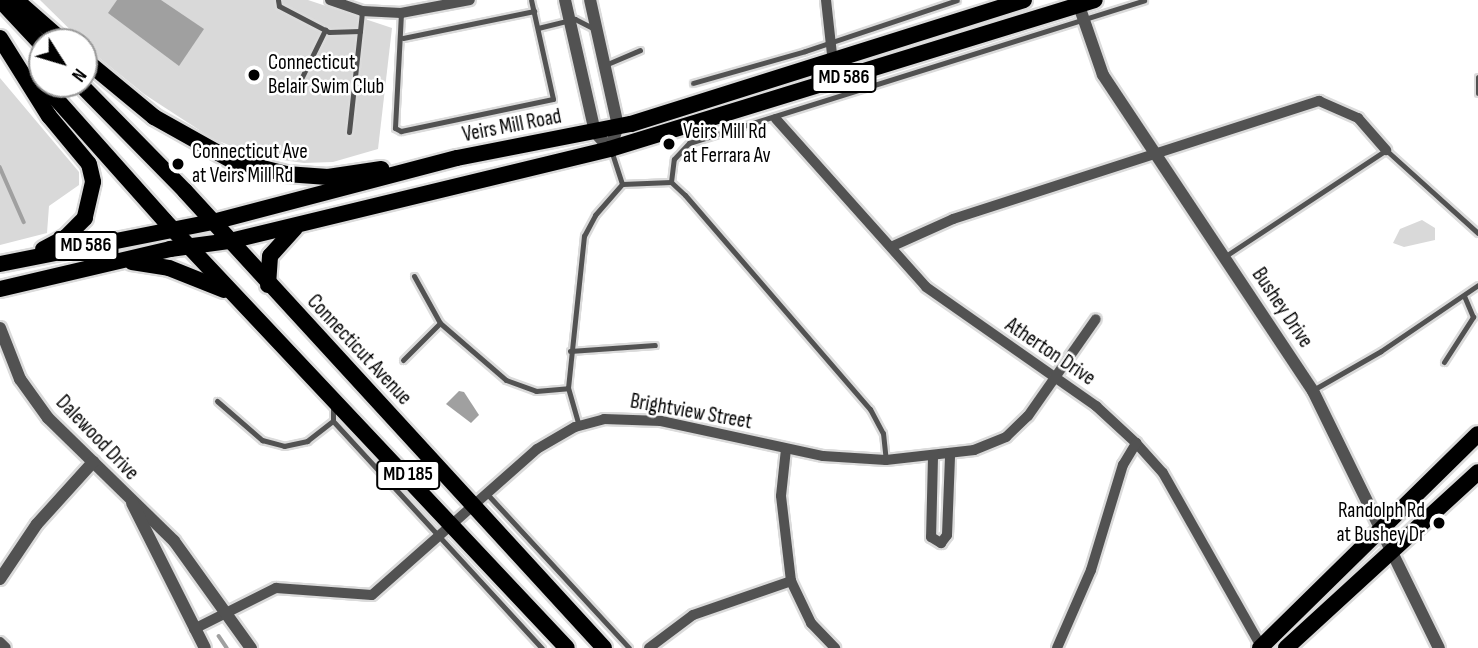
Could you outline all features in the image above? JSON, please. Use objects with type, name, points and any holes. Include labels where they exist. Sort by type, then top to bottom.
[{"type":"main road","points":[[0,0],[28,30]]},
{"type":"main road","points":[[16,0],[48,28]]},
{"type":"main road","name":"Veirs Mill Road","points":[[0,264],[213,222],[457,158],[595,132],[834,63],[1024,0]]},
{"type":"main road","name":"Veirs Mill Road","points":[[0,289],[190,247],[230,241],[610,149],[1079,9],[1095,0]]},
{"type":"main road","points":[[0,38],[50,116],[89,164],[93,182],[92,201],[79,226],[22,260]]},
{"type":"main road","name":"MD 185","points":[[0,38],[28,67]]},
{"type":"main road","points":[[98,71],[154,117],[197,144],[265,170],[328,177],[457,158]]},
{"type":"main road","name":"MD 185","points":[[56,98],[172,229],[333,395],[567,648]]},
{"type":"main road","name":"Connecticut Avenue","points":[[93,98],[213,222],[604,648]]},
{"type":"main road","points":[[268,285],[272,251],[299,225]]},
{"type":"main road","points":[[127,261],[198,278],[246,307]]},
{"type":"main road","points":[[1261,648],[1478,434]]},
{"type":"main road","points":[[1286,648],[1392,554],[1478,472]]},
{"type":"street","points":[[330,0],[362,11],[401,13],[470,0]]},
{"type":"street","points":[[565,0],[595,132],[610,149],[618,126],[590,0]]},
{"type":"street","points":[[826,0],[834,63]]},
{"type":"street","name":"Bushey Drive","points":[[1079,9],[1103,75],[1152,154],[1313,391],[1439,648]]},
{"type":"street","points":[[893,246],[953,219],[1319,101],[1358,118],[1386,150]]},
{"type":"street","name":"Atherton Drive","points":[[776,119],[893,246],[926,287],[1055,379],[1136,443],[1163,473],[1261,648]]},
{"type":"street","name":"Brightview Street","points":[[194,629],[276,588],[372,596],[455,526],[537,449],[579,426],[631,417],[786,449],[886,460],[950,456],[1006,437],[1028,416],[1096,319]]},
{"type":"street","name":"Dalewood Drive","points":[[0,328],[20,380],[48,418],[174,541],[251,648]]},
{"type":"street","points":[[1057,648],[1091,570],[1123,465],[1136,443]]},
{"type":"street","points":[[786,449],[781,496],[791,581],[811,623],[835,648]]},
{"type":"street","points":[[933,457],[931,537],[941,543],[947,535],[950,456]]},
{"type":"street","points":[[0,579],[37,524],[93,462]]},
{"type":"street","name":"Dalewood Drive","points":[[130,500],[205,648]]},
{"type":"street","points":[[649,648],[693,615],[791,581]]},
{"type":"street","points":[[0,642],[6,648]]},
{"type":"lane","points":[[278,0],[279,6],[325,30],[360,32]]},
{"type":"lane","points":[[401,13],[403,38],[395,128],[401,131],[553,99],[531,0]]},
{"type":"lane","points":[[693,83],[830,43],[957,0]]},
{"type":"lane","name":"Veirs Mill Road","points":[[671,182],[674,159],[689,143],[776,119],[1079,9],[1144,0]]},
{"type":"lane","points":[[349,132],[362,11]]},
{"type":"lane","points":[[403,38],[534,11]]},
{"type":"lane","points":[[538,28],[569,20],[597,31]]},
{"type":"lane","points":[[301,79],[325,30]]},
{"type":"lane","points":[[605,65],[640,50]]},
{"type":"lane","points":[[1478,78],[1478,93]]},
{"type":"lane","points":[[610,149],[622,184]]},
{"type":"lane","points":[[1224,257],[1386,150],[1478,233]]},
{"type":"lane","points":[[579,426],[568,388],[584,236],[595,215],[622,184],[671,182],[870,409],[883,433],[886,460]]},
{"type":"lane","points":[[415,276],[440,323],[506,380],[536,391],[568,388]]},
{"type":"lane","points":[[1313,391],[1478,285]]},
{"type":"lane","points":[[1444,362],[1473,317],[1464,296]]},
{"type":"lane","points":[[403,360],[440,323]]},
{"type":"lane","points":[[570,351],[654,345]]},
{"type":"lane","points":[[333,395],[332,421],[542,648]]},
{"type":"lane","points":[[217,401],[262,440],[284,446],[307,441],[332,421]]},
{"type":"lane","points":[[488,495],[629,648]]},
{"type":"shaded area","name":"Connecticut Belair Swim Club","points":[[40,0],[308,0],[392,28],[378,149],[333,162],[304,163],[260,157],[213,139],[144,94],[98,57],[98,28],[68,28]]},
{"type":"shaded area","points":[[117,0],[161,0],[204,29],[179,66],[108,13]]},
{"type":"shaded area","points":[[0,78],[79,172],[79,185],[49,206],[47,233],[0,245]]},
{"type":"shaded area","points":[[1422,220],[1435,228],[1435,240],[1404,247],[1393,243],[1400,229]]},
{"type":"shaded area","points":[[459,391],[464,392],[479,415],[471,423],[446,404]]},
{"type":"waterway","points":[[0,167],[24,222]]},
{"type":"waterway","points":[[219,636],[227,648]]},
{"type":"place","name":"Connecticut Belair Swim Club","points":[[254,75]]},
{"type":"place","name":"Veirs Mill Rd at Ferrara Av","points":[[669,144]]},
{"type":"place","name":"Connecticut Ave at Veirs Mill Rd","points":[[178,164]]},
{"type":"place","name":"Randolph Rd at Bushey Dr","points":[[1439,523]]}]
